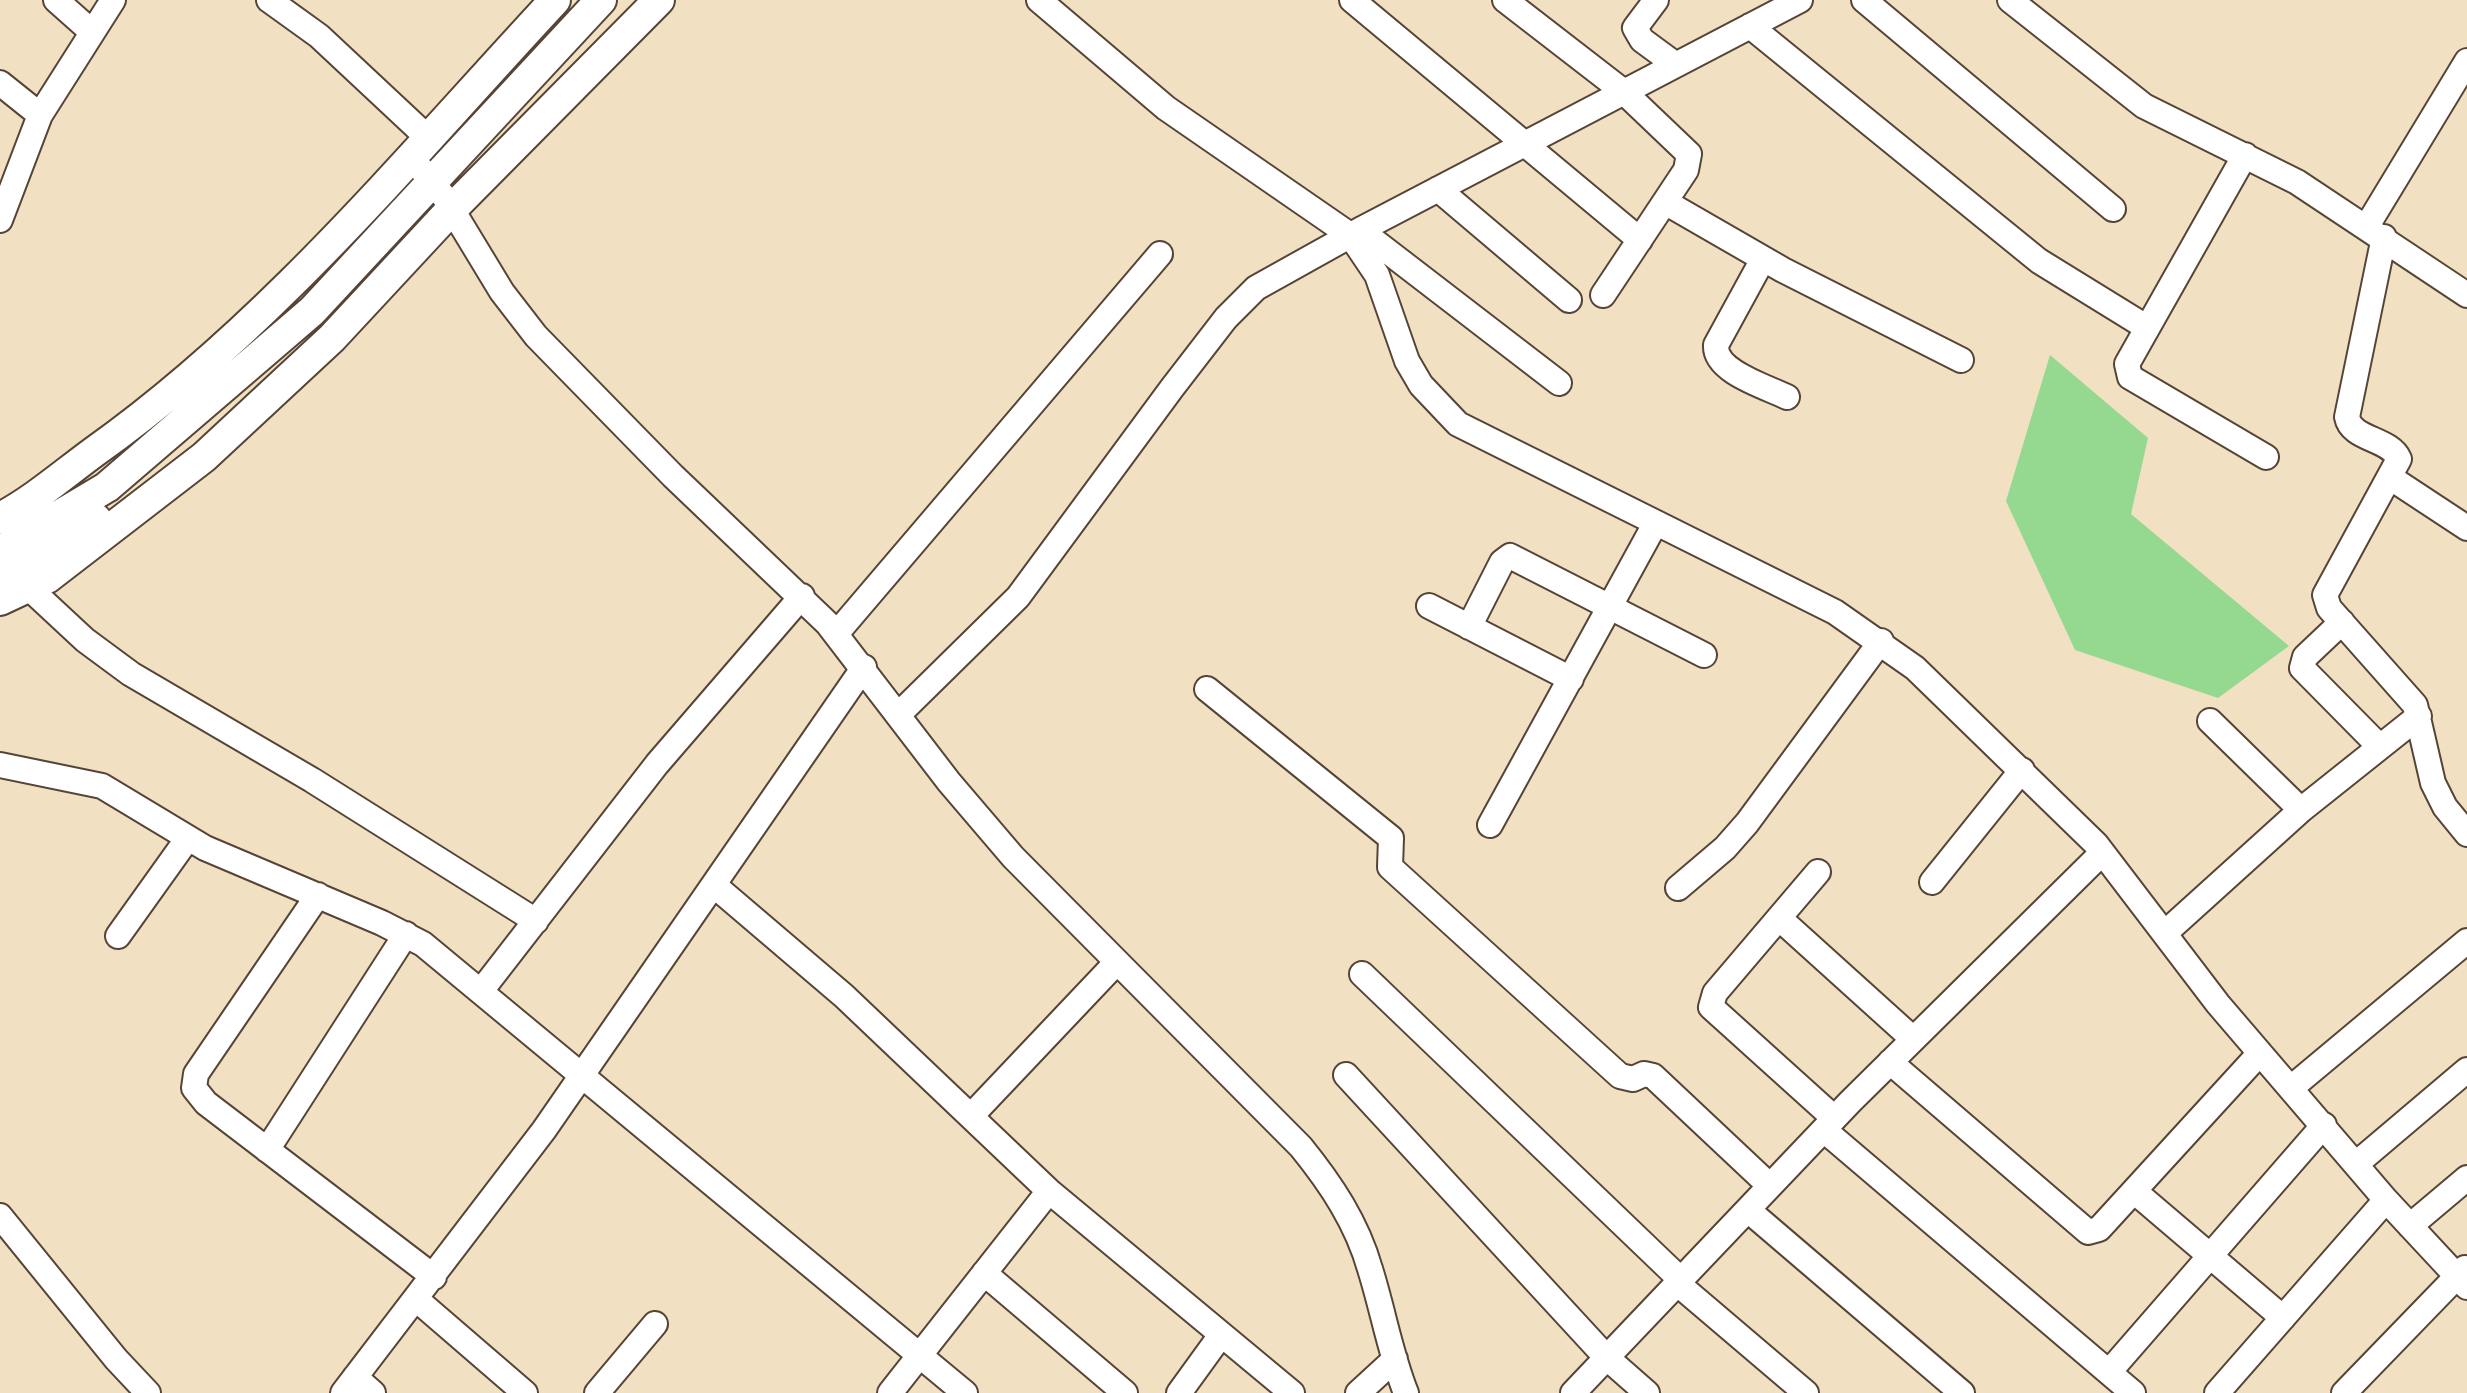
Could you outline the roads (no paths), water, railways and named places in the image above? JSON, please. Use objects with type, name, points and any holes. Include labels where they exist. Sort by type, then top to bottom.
[{"type":"main road","points":[[0,518],[156,408],[212,361],[555,0]]},
{"type":"main road","points":[[443,196],[601,0]]},
{"type":"main road","points":[[0,600],[14,583],[131,498],[250,399],[634,0]]},
{"type":"main road","points":[[0,551],[119,476],[443,196],[659,0]]},
{"type":"street","points":[[56,0],[92,32]]},
{"type":"street","points":[[0,217],[40,115],[113,0]]},
{"type":"street","points":[[269,0],[319,36],[418,147],[443,196],[502,292],[536,336],[730,531],[802,596],[864,667],[981,821],[1116,963],[1301,1147],[1322,1173],[1356,1231],[1406,1393]]},
{"type":"street","points":[[1039,0],[1166,108],[1355,232],[1559,383]]},
{"type":"street","points":[[1352,0],[1640,240]]},
{"type":"street","points":[[1505,0],[1624,92],[1689,154],[1686,170],[1603,295]]},
{"type":"street","points":[[1656,0],[1635,28],[1642,40],[1676,65]]},
{"type":"street","points":[[899,714],[1018,597],[1172,388],[1242,299],[1271,278],[1355,232],[1800,0]]},
{"type":"street","points":[[1864,0],[2113,209]]},
{"type":"street","points":[[2010,0],[2144,106],[2273,168],[2375,231],[2467,295]]},
{"type":"street","points":[[1750,26],[2039,261],[2146,327]]},
{"type":"street","points":[[2467,61],[2457,98],[2375,231],[2347,417],[2352,427],[2396,452],[2399,459],[2327,588],[2326,602],[2407,695],[2419,716],[2433,783],[2445,807],[2467,834]]},
{"type":"street","points":[[0,83],[40,115]]},
{"type":"street","points":[[2245,155],[2127,364],[2130,377],[2266,457]]},
{"type":"street","points":[[1438,189],[1569,300]]},
{"type":"street","points":[[1665,202],[1763,259],[1961,360]]},
{"type":"street","points":[[1355,232],[1377,275],[1407,361],[1437,406],[1458,424],[1835,612],[1881,641],[1951,701],[2102,853],[2260,1053],[2386,1200],[2463,1277],[2344,1393]]},
{"type":"street","points":[[836,634],[1160,254]]},
{"type":"street","points":[[1763,259],[1715,352],[1724,365],[1787,397]]},
{"type":"street","points":[[2391,478],[2467,528]]},
{"type":"street","points":[[1490,825],[1655,524]]},
{"type":"street","points":[[1469,627],[1502,562],[1510,556],[1704,655]]},
{"type":"street","points":[[14,583],[131,674],[312,780],[536,921]]},
{"type":"street","points":[[481,991],[657,764],[802,596]]},
{"type":"street","points":[[1429,606],[1571,679]]},
{"type":"street","points":[[2342,622],[2305,657],[2302,668],[2380,747]]},
{"type":"street","points":[[1678,888],[1725,848],[1747,823],[1881,641]]},
{"type":"street","points":[[357,1388],[416,1299],[581,1078],[864,667]]},
{"type":"street","points":[[1207,689],[1391,838],[1390,867],[1620,1076],[1633,1079],[1649,1073],[1770,1186]]},
{"type":"street","points":[[2165,933],[2301,810],[2419,716]]},
{"type":"street","points":[[2210,721],[2301,810]]},
{"type":"street","points":[[0,765],[88,780],[188,838],[406,934],[448,962],[581,1078],[965,1393]]},
{"type":"street","points":[[1932,882],[2022,770]]},
{"type":"street","points":[[118,936],[188,838]]},
{"type":"street","points":[[1573,1393],[1829,1124],[2102,853]]},
{"type":"street","points":[[1818,872],[1715,993],[1711,1007],[1829,1124],[2133,1393]]},
{"type":"street","points":[[715,886],[844,996],[1049,1191],[1292,1393]]},
{"type":"street","points":[[318,895],[193,1082],[197,1096],[434,1277]]},
{"type":"street","points":[[1779,918],[1913,1039]]},
{"type":"street","points":[[267,1150],[406,934]]},
{"type":"street","points":[[2291,1088],[2467,941]]},
{"type":"street","points":[[971,1116],[1116,963]]},
{"type":"street","points":[[1362,974],[1680,1282],[1806,1393]]},
{"type":"street","points":[[1890,1062],[2082,1230],[2099,1229],[2260,1053]]},
{"type":"street","points":[[2356,1164],[2467,1070]]},
{"type":"street","points":[[1346,1075],[1606,1357],[1647,1393]]},
{"type":"street","points":[[2109,1372],[2324,1125]]},
{"type":"street","points":[[2410,1226],[2467,1178]]},
{"type":"street","points":[[890,1393],[1049,1191]]},
{"type":"street","points":[[2134,1191],[2283,1318]]},
{"type":"street","points":[[2217,1393],[2386,1200]]},
{"type":"street","points":[[1748,1210],[1962,1393]]},
{"type":"street","points":[[0,1216],[125,1370],[148,1393]]},
{"type":"street","points":[[984,1273],[1125,1393]]},
{"type":"street","points":[[416,1299],[525,1393]]},
{"type":"street","points":[[597,1393],[655,1324]]},
{"type":"street","points":[[1179,1393],[1221,1335]]},
{"type":"street","points":[[1358,1393],[1395,1359]]}]
